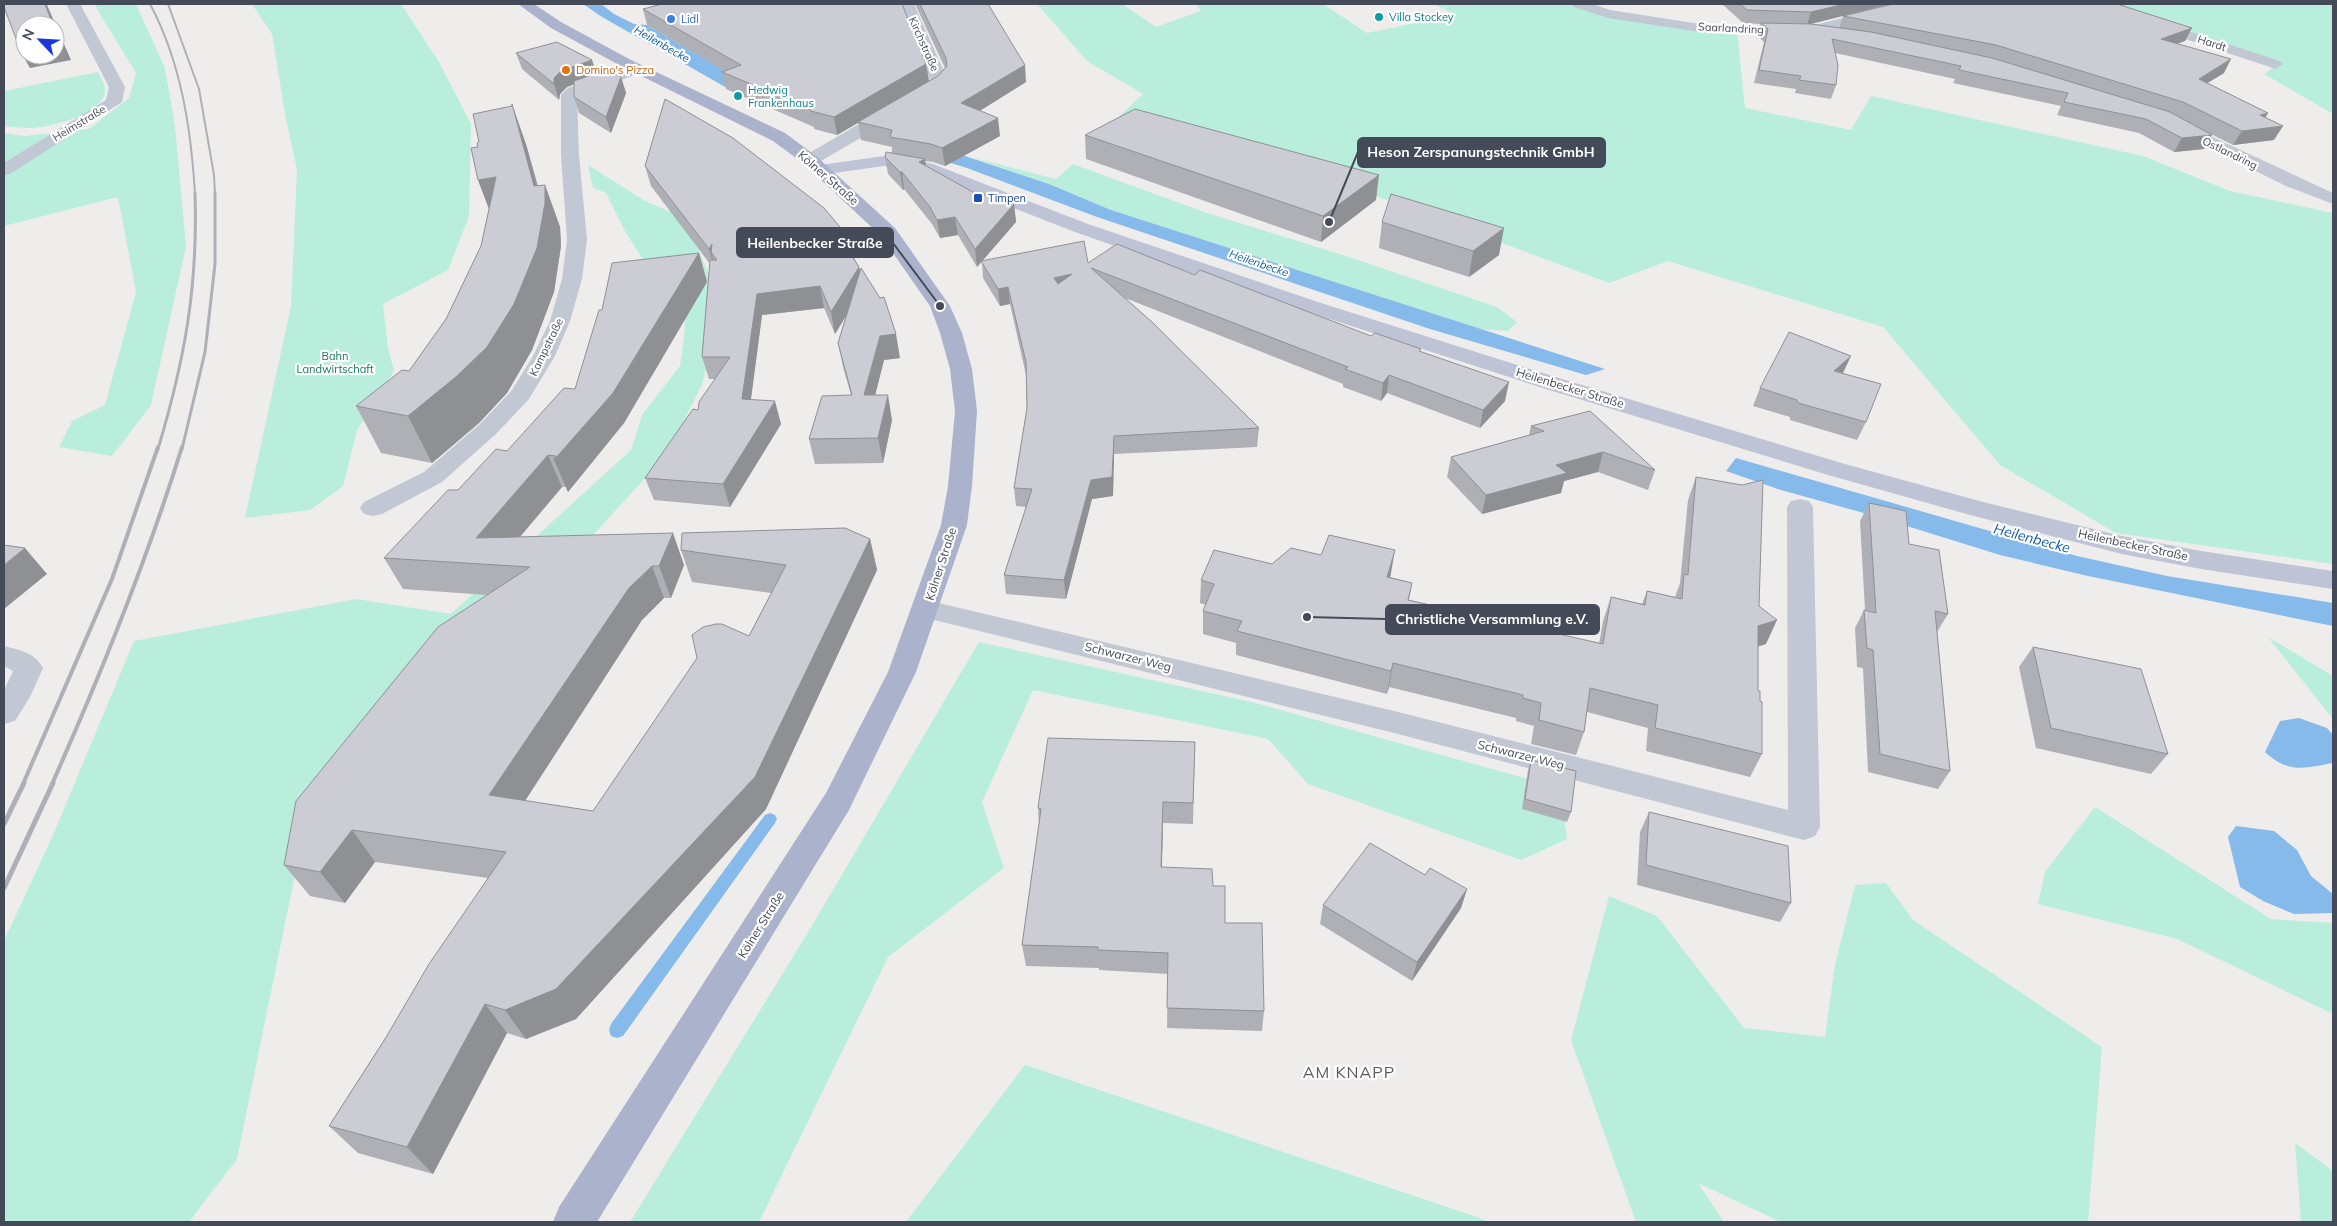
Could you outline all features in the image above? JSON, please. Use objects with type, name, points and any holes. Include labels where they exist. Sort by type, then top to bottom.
[{"type":"main road","name":"Kölner Straße","points":[[525,4],[556,25],[638,69],[779,138],[815,165],[888,232],[940,306],[951,333],[961,369],[966,411],[960,486],[949,544],[902,672],[838,801],[574,1222]]},
{"type":"main road","name":"Heilenbecker Straße","points":[[815,165],[884,161],[901,162],[927,168],[1098,234],[1377,329],[1728,437],[1916,490],[2125,545],[2333,580]]},
{"type":"street","name":"Heimstraße","points":[[4,170],[114,102],[117,86],[73,4]]},
{"type":"street","name":"Kirchstraße","points":[[815,165],[933,90],[939,83],[938,76],[906,4]]},
{"type":"street","name":"Saarlandring","points":[[1579,4],[1608,14],[1700,28],[1807,31],[1912,4]]},
{"type":"street","name":"Hardt","points":[[2092,4],[2275,64]]},
{"type":"street","points":[[1807,31],[1850,37]]},
{"type":"street","name":"Kampstraße","points":[[373,508],[433,477],[488,429],[521,394],[544,356],[560,321],[572,279],[577,240],[570,155],[569,95],[574,91],[638,69]]},
{"type":"street","name":"Ostlandring","points":[[2161,118],[2292,182],[2333,199]]},
{"type":"street","name":"Schwarzer Weg","points":[[926,608],[1375,718],[1804,827],[1800,507]]},
{"type":"street","points":[[4,656],[18,660],[29,668],[15,697],[4,713]]},
{"type":"green space","points":[[94,4],[136,4],[165,68],[175,126],[186,246],[151,405],[112,456],[59,447],[72,421],[105,405],[136,292],[118,197],[4,226],[4,133],[25,136],[89,129],[129,98],[136,73]]},
{"type":"green space","name":"Bahn Landwirtschaft","points":[[252,4],[401,4],[439,62],[471,124],[469,216],[448,270],[383,304],[388,348],[394,371],[357,430],[343,486],[310,510],[245,518],[291,306],[297,169],[286,120],[272,34]]},
{"type":"green space","points":[[1037,4],[1122,4],[1156,27],[1201,11],[1196,4],[1323,4],[1367,33],[1456,15],[1434,4],[1592,4],[1615,12],[1737,30],[1745,108],[1851,130],[1871,96],[2143,156],[2230,191],[2333,213],[2333,564],[2116,533],[2000,465],[1883,327],[1668,261],[1609,283],[1322,176],[1110,125],[1143,94],[1087,61]]},
{"type":"green space","points":[[2103,4],[2333,4],[2333,114],[2264,74],[2282,62]]},
{"type":"green space","points":[[98,72],[105,88],[103,98],[97,106],[87,112],[76,118],[40,127],[4,126],[4,91]]},
{"type":"green space","points":[[970,157],[1056,179],[1073,164],[1207,213],[1346,256],[1497,307],[1517,322],[1508,331],[1479,329],[1111,210],[1049,184]]},
{"type":"green space","points":[[588,165],[645,201],[683,217],[710,276],[718,305],[703,382],[669,452],[563,568],[303,835],[237,1159],[189,1222],[4,1222],[4,941],[53,835],[134,641],[356,599],[451,614],[631,450],[642,415],[680,366],[685,328],[683,289],[658,283],[626,233],[606,193],[593,188]]},
{"type":"green space","points":[[2268,637],[2333,676],[2333,719]]},
{"type":"green space","points":[[979,642],[1252,702],[1560,788],[1567,839],[1521,860],[1308,784],[1268,739],[1033,690],[982,802],[1004,868],[888,957],[759,1222],[630,1222],[807,934]]},
{"type":"green space","points":[[2095,807],[2271,919],[2333,923],[2333,1014],[2177,939],[2038,904],[2045,872]]},
{"type":"green space","points":[[1886,883],[1913,920],[2102,1047],[2088,1222],[1781,1222],[1698,1183],[1724,1222],[1636,1222],[1571,1040],[1609,896],[1657,916],[1744,1028],[1825,1037],[1835,965],[1855,885]]},
{"type":"green space","points":[[1025,1065],[1477,1217],[1489,1222],[906,1222]]},
{"type":"green space","points":[[2295,1143],[2333,1171],[2333,1222],[2301,1222]]},
{"type":"water","name":"Heilenbecke","points":[[583,4],[601,4],[614,14],[634,24],[647,25],[741,80],[727,88],[602,17]]},
{"type":"water","name":"Heilenbecke","points":[[929,144],[1049,184],[1111,210],[1605,369],[1586,375],[1430,329],[1097,217],[967,168],[918,153]]},
{"type":"water","points":[[1736,458],[2077,556],[2167,576],[2333,603],[2333,626],[2088,576],[2000,555],[1878,517],[1781,490],[1726,471]]},
{"type":"water","points":[[2299,718],[2327,728],[2333,735],[2333,763],[2297,768],[2282,764],[2265,752],[2280,721]]},
{"type":"water","points":[[2236,826],[2274,831],[2297,850],[2311,876],[2333,894],[2333,913],[2294,914],[2263,901],[2240,887],[2228,837]]},
{"type":"building","points":[[4,4],[45,4],[49,15],[15,15],[15,36]]},
{"type":"building","points":[[662,4],[902,4],[926,64],[834,117],[811,111],[811,109],[722,72],[741,65],[643,9]]},
{"type":"building","points":[[920,4],[988,4],[1025,65],[961,103],[998,118],[942,148],[931,144],[890,137],[892,130],[858,122],[938,76],[947,66],[946,58]]},
{"type":"building","points":[[1740,4],[1845,4],[1811,12],[1747,10]]},
{"type":"building","points":[[1893,4],[2117,4],[2192,28],[2161,39],[2231,59],[2199,79],[2268,113],[2260,115],[2283,126],[2242,131],[2183,102],[1996,45],[1843,16]]},
{"type":"building","points":[[1761,23],[1811,24],[1871,32],[1992,58],[2170,112],[2212,135],[2182,138],[2146,119],[2064,102],[2068,93],[1959,70],[1961,66],[1832,39],[1838,65],[1836,85],[1799,80],[1801,76],[1759,70],[1768,29]]},
{"type":"building","points":[[557,42],[592,60],[561,71],[554,78],[554,84],[516,53]]},
{"type":"building","points":[[608,69],[621,77],[606,117],[574,97],[574,81]]},
{"type":"building","points":[[665,99],[733,138],[824,208],[851,240],[843,242],[859,267],[831,312],[820,286],[757,294],[742,399],[775,401],[723,484],[645,478],[693,409],[698,410],[699,402],[730,357],[702,357],[710,260],[717,260],[711,252],[712,244],[709,249],[645,166]]},
{"type":"building","points":[[512,104],[534,186],[545,185],[545,203],[537,248],[514,304],[487,347],[457,376],[408,416],[356,406],[402,370],[409,371],[446,319],[481,246],[496,177],[478,180],[471,148],[478,147],[477,143],[479,142],[473,114],[512,106]]},
{"type":"building","points":[[1135,109],[1379,175],[1323,216],[1085,135]]},
{"type":"building","points":[[886,152],[925,159],[919,162],[980,196],[989,194],[1014,204],[975,249],[955,217],[937,220],[930,207],[902,172],[885,157]]},
{"type":"building","points":[[1391,194],[1504,228],[1473,251],[1382,222]]},
{"type":"building","points":[[1084,241],[1088,263],[1117,244],[1195,275],[1200,270],[1371,336],[1375,333],[1421,349],[1419,351],[1509,382],[1483,410],[1389,375],[1383,383],[1345,369],[1348,367],[1091,268],[1152,322],[1259,428],[1114,436],[1112,477],[1091,480],[1064,580],[1004,575],[1032,489],[1014,488],[1027,408],[1026,362],[1008,287],[998,289],[981,261]],"holes":[[[1072,274],[1058,284],[1054,278]]]},
{"type":"building","points":[[699,253],[613,393],[554,460],[556,456],[548,455],[476,538],[673,533],[659,566],[652,566],[629,588],[489,795],[593,811],[697,658],[692,635],[703,627],[722,624],[749,636],[786,565],[681,550],[682,533],[845,528],[870,539],[755,777],[556,989],[505,1010],[485,1004],[407,1147],[329,1126],[385,1039],[429,964],[506,852],[352,830],[320,872],[284,865],[296,801],[438,627],[530,567],[384,558],[448,490],[458,490],[496,449],[507,451],[564,388],[575,389],[599,310],[602,310],[612,263]]},
{"type":"building","points":[[861,268],[880,298],[884,297],[896,334],[880,336],[864,395],[888,395],[878,438],[809,439],[822,396],[852,395],[838,343]]},
{"type":"building","points":[[1789,332],[1851,356],[1834,371],[1881,384],[1866,422],[1798,403],[1797,400],[1760,388]]},
{"type":"building","points":[[1590,411],[1655,470],[1603,452],[1556,465],[1567,473],[1486,495],[1451,457],[1544,431],[1531,426]]},
{"type":"building","points":[[1696,477],[1742,485],[1763,480],[1759,606],[1777,620],[1758,626],[1758,691],[1760,691],[1760,701],[1762,702],[1762,754],[1655,728],[1658,705],[1590,688],[1584,732],[1539,720],[1541,703],[1523,698],[1523,695],[1393,663],[1391,671],[1237,631],[1242,621],[1203,611],[1214,584],[1201,580],[1214,550],[1272,564],[1291,548],[1321,555],[1329,535],[1395,550],[1387,577],[1412,583],[1408,600],[1603,644],[1611,597],[1645,605],[1647,591],[1682,599],[1684,574],[1688,575]]},
{"type":"building","points":[[1869,503],[1906,511],[1909,544],[1939,550],[1948,614],[1935,611],[1950,771],[1880,754],[1873,650],[1867,648],[1864,610],[1876,613]]},
{"type":"building","points":[[4,545],[25,548],[4,565]]},
{"type":"building","points":[[2033,647],[2141,669],[2168,754],[2051,728]]},
{"type":"building","points":[[1048,738],[1195,742],[1193,803],[1163,802],[1161,867],[1212,869],[1213,886],[1225,886],[1225,923],[1262,923],[1264,1011],[1167,1008],[1168,953],[1098,950],[1098,947],[1022,945],[1041,809],[1038,808]]},
{"type":"building","points":[[1531,760],[1576,771],[1571,812],[1525,799]]},
{"type":"building","points":[[1649,812],[1788,846],[1791,903],[1646,865]]},
{"type":"building","points":[[1370,843],[1425,875],[1430,868],[1467,889],[1417,962],[1323,905]]},
{"type":"waterway","points":[[617,1030],[770,819]]},
{"type":"railway","points":[[150,4],[170,49],[183,96],[191,145],[195,194]]},
{"type":"railway","points":[[168,4],[199,89],[214,175],[215,194]]},
{"type":"railway","points":[[158,449],[176,384],[188,322],[194,260],[195,194]]},
{"type":"railway","points":[[182,449],[205,352],[215,264],[215,194]]},
{"type":"railway","points":[[23,784],[112,579],[158,447]]},
{"type":"railway","points":[[52,784],[122,618],[182,447]]},
{"type":"railway","points":[[4,824],[24,783]]},
{"type":"railway","points":[[4,888],[53,783]]},
{"type":"place","name":"Villa Stockey","points":[[1379,17]]},
{"type":"place","name":"Lidl","points":[[671,19]]},
{"type":"place","name":"Domino's Pizza","points":[[566,70]]},
{"type":"place","name":"Hedwig Frankenhaus","points":[[738,96]]},
{"type":"place","name":"Timpen","points":[[978,198]]},
{"type":"place","name":"Heson Zerspanungstechnik GmbH","points":[[1329,222]]},
{"type":"place","name":"Heilenbecker Straße","points":[[940,306]]},
{"type":"place","name":"Christliche Versammlung e.V.","points":[[1307,617]]},
{"type":"district","name":"AM KNAPP","points":[[1349,1072]]}]
